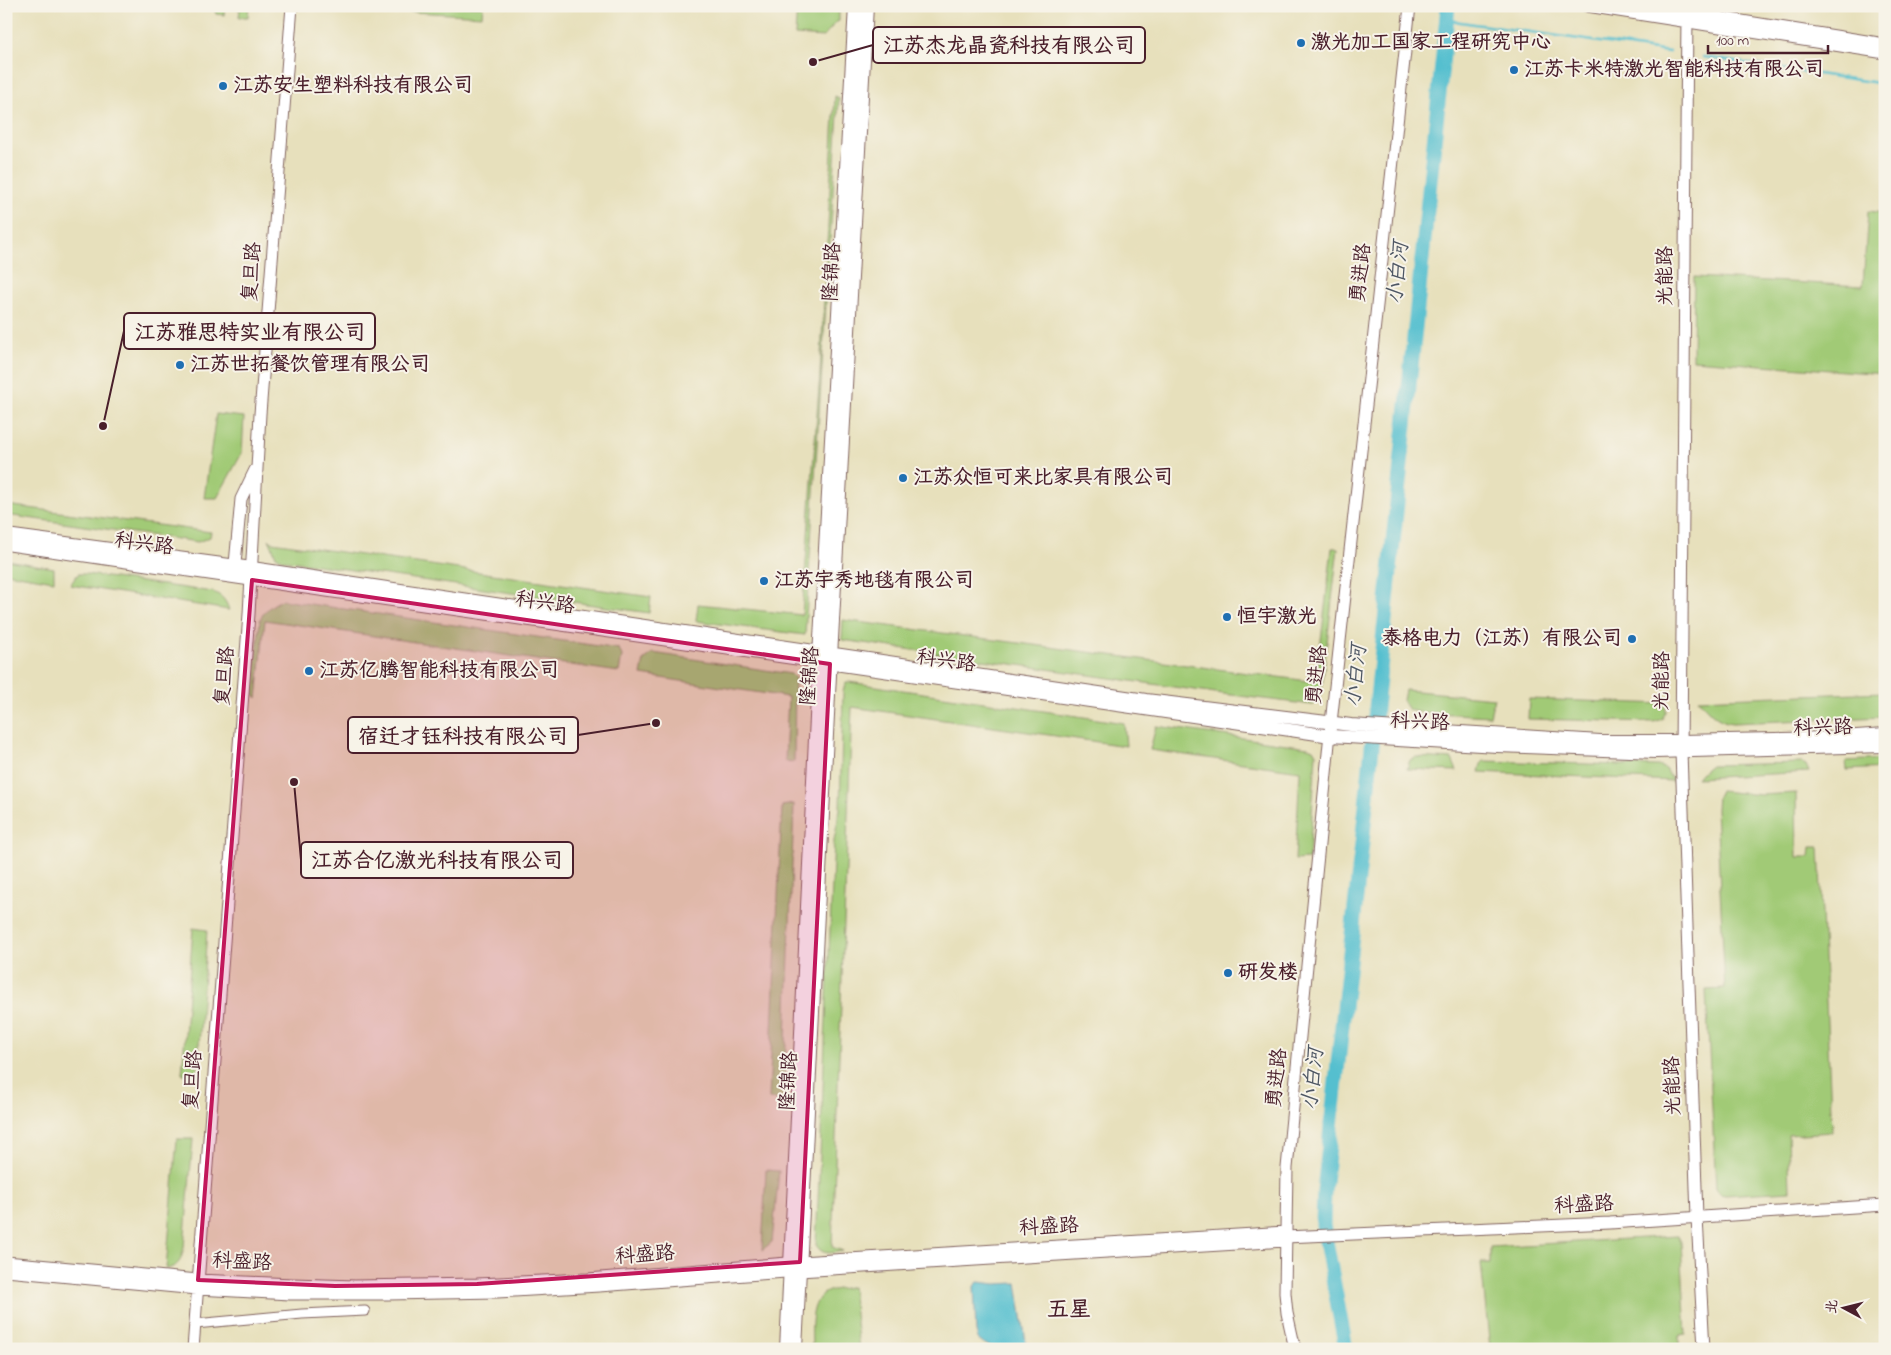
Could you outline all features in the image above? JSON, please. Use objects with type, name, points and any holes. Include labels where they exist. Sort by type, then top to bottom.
[{"type":"main road","name":"隆锦路","points":[[786,1349],[794,1267],[825,658],[855,6]]},
{"type":"main road","name":"隆锦路","points":[[825,658],[867,6]]},
{"type":"main road","name":"科兴路","points":[[6,535],[234,572]]},
{"type":"main road","name":"科兴路","points":[[6,544],[252,574],[825,658],[1146,700],[1331,729],[1393,734],[1600,741],[1681,747],[1885,746]]},
{"type":"main road","name":"科兴路","points":[[1681,747],[1885,734]]},
{"type":"main road","name":"隆锦路","points":[[794,1267],[796,1349]]},
{"type":"street","name":"复旦路","points":[[193,1349],[252,574],[258,463],[292,6]]},
{"type":"street","name":"勇进路","points":[[1295,1349],[1287,1312],[1285,1237],[1288,1168],[1331,729],[1410,6]]},
{"type":"street","points":[[1587,6],[1686,17],[1885,44]]},
{"type":"street","points":[[1649,6],[1686,17],[1885,52]]},
{"type":"street","name":"光能路","points":[[1686,17],[1684,576],[1681,747],[1697,1217],[1704,1349]]},
{"type":"street","points":[[234,572],[241,499],[258,463]]},
{"type":"street","name":"科盛路","points":[[6,1271],[197,1284],[324,1286],[477,1284],[1285,1237],[1345,1236],[1610,1223],[1885,1204]]},
{"type":"street","name":"科盛路","points":[[6,1262],[197,1284]]},
{"type":"street","points":[[195,1324],[302,1314],[365,1311]]},
{"type":"highlighted area","points":[[252,580],[830,664],[800,1262],[477,1284],[335,1286],[198,1280]]},
{"type":"green space","points":[[216,6],[249,6],[248,17],[239,17],[240,9],[225,7],[224,15],[216,14]]},
{"type":"green space","points":[[365,6],[483,6],[482,16],[364,9]]},
{"type":"green space","points":[[797,6],[839,6],[839,21],[835,23],[824,37],[795,35]]},
{"type":"green space","points":[[835,96],[839,98],[805,635],[696,621],[698,604],[802,615],[820,374]]},
{"type":"green space","points":[[1868,211],[1885,213],[1885,374],[1693,360],[1694,277],[1863,286]]},
{"type":"green space","points":[[216,414],[244,417],[242,453],[217,498],[204,498]]},
{"type":"green space","points":[[6,505],[211,532],[210,537],[198,542],[6,515]]},
{"type":"green space","points":[[269,539],[272,542],[651,597],[649,613],[283,560],[276,556]]},
{"type":"green space","points":[[1332,548],[1338,548],[1321,695],[1318,702],[1313,705],[842,640],[843,620],[1316,682]]},
{"type":"green space","points":[[6,560],[54,568],[54,581],[6,573]]},
{"type":"green space","points":[[78,574],[213,592],[224,599],[229,610],[70,585]]},
{"type":"green space","points":[[282,600],[619,649],[622,656],[619,672],[265,620],[257,698],[253,694],[260,620],[269,608]]},
{"type":"green space","points":[[653,653],[791,674],[795,678],[794,762],[785,761],[788,697],[641,675],[644,660]]},
{"type":"green space","points":[[849,682],[1124,723],[1126,746],[852,707],[832,1247],[843,1251],[828,1253],[821,1251],[816,1245],[834,840],[840,809],[843,692],[845,684]]},
{"type":"green space","points":[[1405,690],[1494,698],[1490,716],[1417,712],[1409,710],[1403,700]]},
{"type":"green space","points":[[1885,692],[1885,717],[1732,723],[1717,718],[1698,699]]},
{"type":"green space","points":[[1529,699],[1665,704],[1666,712],[1662,719],[1654,722],[1528,719]]},
{"type":"green space","points":[[1156,726],[1313,749],[1316,754],[1309,859],[1295,860],[1300,771],[1150,750]]},
{"type":"green space","points":[[1416,757],[1452,759],[1457,771],[1407,769],[1410,760]]},
{"type":"green space","points":[[1885,759],[1885,768],[1847,770],[1846,761]]},
{"type":"green space","points":[[1484,761],[1658,766],[1666,769],[1673,781],[1479,772]]},
{"type":"green space","points":[[1802,763],[1806,765],[1809,772],[1697,778],[1711,765]]},
{"type":"green space","points":[[1720,791],[1761,795],[1796,793],[1797,857],[1810,857],[1811,847],[1819,847],[1832,1132],[1788,1135],[1790,1191],[1725,1195],[1720,1194],[1716,1189],[1706,990],[1725,989],[1716,809],[1717,796]]},
{"type":"green space","points":[[794,804],[784,1100],[769,1099],[782,806]]},
{"type":"green space","points":[[193,928],[207,930],[197,1075],[182,1074]]},
{"type":"green space","points":[[177,1139],[193,1139],[184,1247],[179,1262],[166,1269]]},
{"type":"green space","points":[[766,1170],[779,1171],[772,1242],[762,1250]]},
{"type":"green space","points":[[1678,1236],[1681,1242],[1686,1335],[1679,1336],[1679,1346],[1627,1349],[1490,1349],[1481,1263],[1490,1263],[1490,1247]]},
{"type":"green space","points":[[852,1287],[859,1349],[812,1349],[812,1325],[814,1308],[817,1301],[829,1291]]},
{"type":"water","points":[[978,1282],[996,1284],[1017,1283],[1027,1349],[995,1349],[979,1341],[976,1332],[974,1286]]},
{"type":"waterway","name":"小白河","points":[[1346,1349],[1323,1225],[1324,1191],[1364,825],[1448,6]]},
{"type":"waterway","points":[[1447,20],[1669,52]]},
{"type":"waterway","points":[[1703,57],[1885,84]]},
{"type":"place","name":"激光加工国家工程研究中心","points":[[1301,43]]},
{"type":"place","name":"江苏杰龙晶瓷科技有限公司","points":[[813,62]]},
{"type":"place","name":"江苏卡米特激光智能科技有限公司","points":[[1514,70]]},
{"type":"place","name":"江苏安生塑料科技有限公司","points":[[223,86]]},
{"type":"place","name":"江苏世拓餐饮管理有限公司","points":[[180,365]]},
{"type":"place","name":"江苏雅思特实业有限公司","points":[[103,426]]},
{"type":"place","name":"江苏众恒可来比家具有限公司","points":[[903,478]]},
{"type":"place","name":"江苏宇秀地毯有限公司","points":[[764,581]]},
{"type":"place","name":"恒宇激光","points":[[1227,617]]},
{"type":"place","name":"泰格电力（江苏）有限公司","points":[[1632,639]]},
{"type":"place","name":"江苏亿腾智能科技有限公司","points":[[309,671]]},
{"type":"place","name":"宿迁才钰科技有限公司","points":[[656,723]]},
{"type":"place","name":"江苏合亿激光科技有限公司","points":[[294,782]]},
{"type":"place","name":"研发楼","points":[[1228,973]]},
{"type":"district","name":"五星","points":[[1069,1311]]}]
